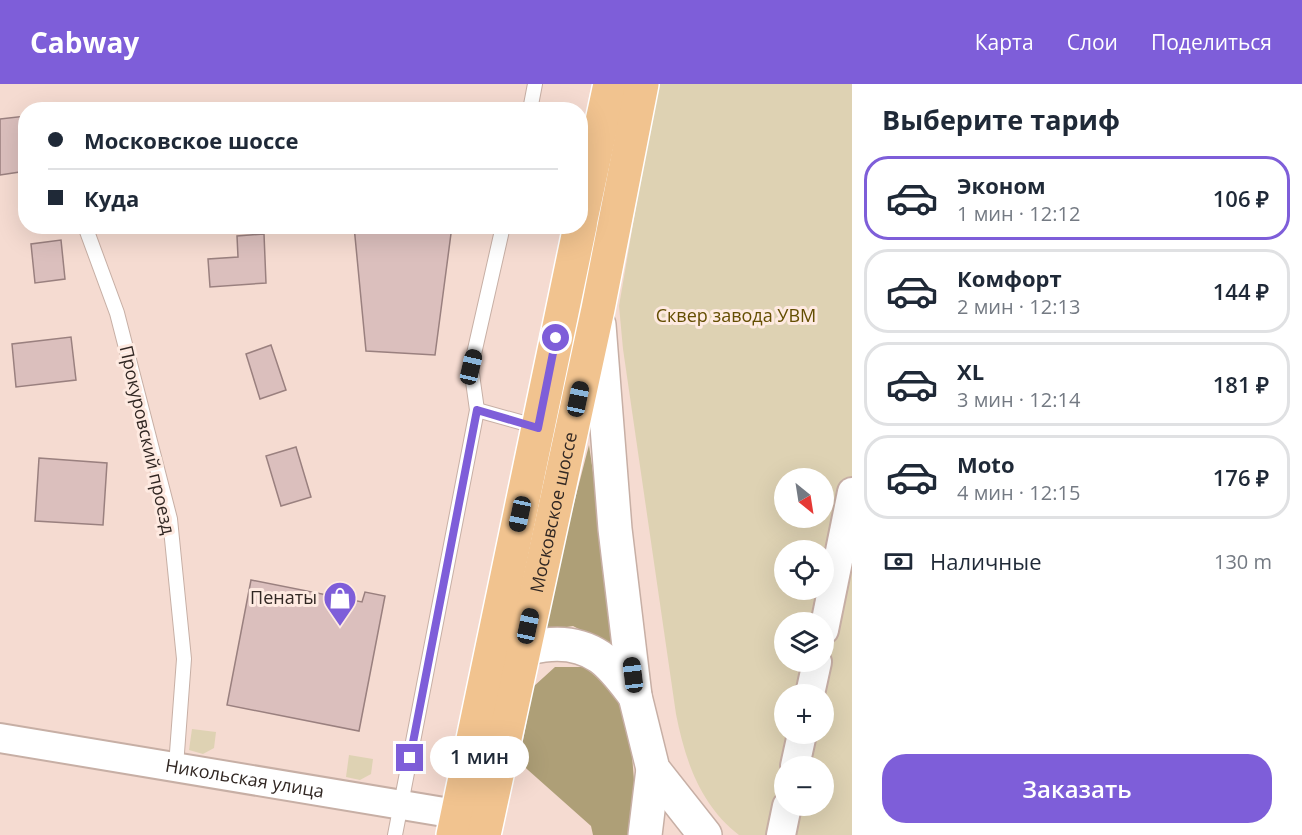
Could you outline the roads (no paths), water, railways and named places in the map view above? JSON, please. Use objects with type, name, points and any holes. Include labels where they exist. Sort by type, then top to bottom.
[{"type":"main road","name":"Московское шоссе","points":[[588,187],[610,84]]},
{"type":"main road","name":"Московское шоссе","points":[[471,826],[523,648],[598,309],[642,84]]},
{"type":"main road","name":"Московское шоссе","points":[[471,826],[489,664],[578,234]]},
{"type":"main road","points":[[598,309],[615,529],[635,696],[653,769],[645,835]]},
{"type":"main road","points":[[489,664],[523,648],[556,644],[579,647],[600,657],[617,673],[635,696]]},
{"type":"main road","points":[[653,769],[705,835]]},
{"type":"street","points":[[828,612],[852,492]]},
{"type":"street","name":"Никольская улица","points":[[0,738],[401,805],[471,826]]},
{"type":"street","points":[[781,835],[785,816]]},
{"type":"lane","points":[[532,102],[536,84]]},
{"type":"lane","name":"Прокуровский проезд","points":[[88,234],[117,313],[170,519],[184,659],[176,766]]},
{"type":"lane","points":[[395,835],[477,410],[471,367],[501,234]]},
{"type":"lane","points":[[477,410],[538,428]]},
{"type":"place","name":"Пенаты","points":[[340,627]]},
{"type":"park label","name":"Сквер завода УВМ","points":[[736,316]]}]
